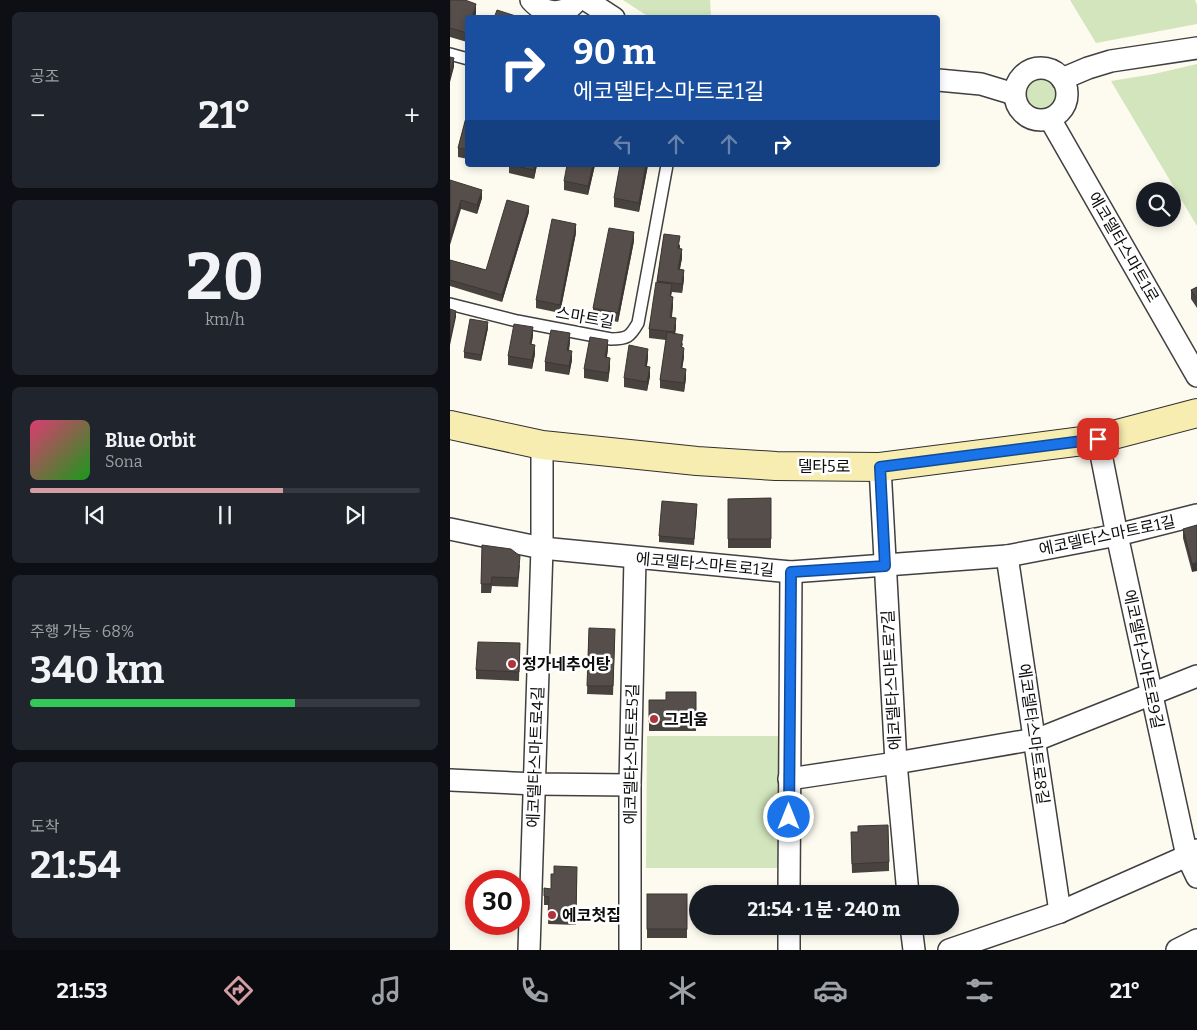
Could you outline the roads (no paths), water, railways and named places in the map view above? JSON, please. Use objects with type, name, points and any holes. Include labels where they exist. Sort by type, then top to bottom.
[{"type":"street","points":[[531,0],[539,8],[548,12],[567,10],[578,0]]},
{"type":"street","points":[[586,0],[609,15]]},
{"type":"street","points":[[1062,79],[1111,61],[1197,48]]},
{"type":"street","points":[[1033,69],[1049,69],[1062,79],[1067,94],[1066,102],[1062,109],[1050,119],[1042,121],[1033,120],[1026,116],[1015,103],[1014,94],[1016,86],[1019,79],[1025,73],[1033,69]]},
{"type":"street","points":[[940,80],[981,84],[1014,94]]},
{"type":"street","name":"에코델타스마트1로","points":[[1050,119],[1197,376]]},
{"type":"street","name":"델타5로","points":[[450,425],[542,445],[715,462],[776,466],[880,467],[1098,439],[1197,413]]},
{"type":"street","name":"에코델타스마트로9길","points":[[1098,439],[1152,693],[1197,877]]},
{"type":"street","name":"에코델타스마트로4길","points":[[529,950],[542,548],[542,445]]},
{"type":"street","name":"에코델타스마트로7길","points":[[880,467],[896,763],[907,885]]},
{"type":"street","name":"에코델타스마트로1길","points":[[450,529],[542,548],[791,572],[1007,556],[1117,535],[1197,515]]},
{"type":"street","name":"에코델타스마트로8길","points":[[1007,556],[1060,912]]},
{"type":"street","name":"에코델타스마트로5길","points":[[630,950],[630,785],[635,558]]},
{"type":"street","points":[[789,885],[791,572]]},
{"type":"street","points":[[789,779],[1034,740],[1197,676]]},
{"type":"street","points":[[450,780],[535,784],[630,785]]},
{"type":"street","points":[[949,950],[1060,912],[1192,853]]},
{"type":"street","points":[[789,935],[789,950]]},
{"type":"street","points":[[912,935],[914,950]]},
{"type":"street","points":[[1177,950],[1197,940]]},
{"type":"lane","points":[[450,54],[465,59]]},
{"type":"lane","name":"스마트길","points":[[450,304],[518,321],[611,339],[623,339],[632,334],[638,323],[667,167]]},
{"type":"place","name":"정가네추어탕","points":[[512,664]]},
{"type":"place","name":"그리움","points":[[654,719]]},
{"type":"place","name":"에코첫집","points":[[552,915]]}]
